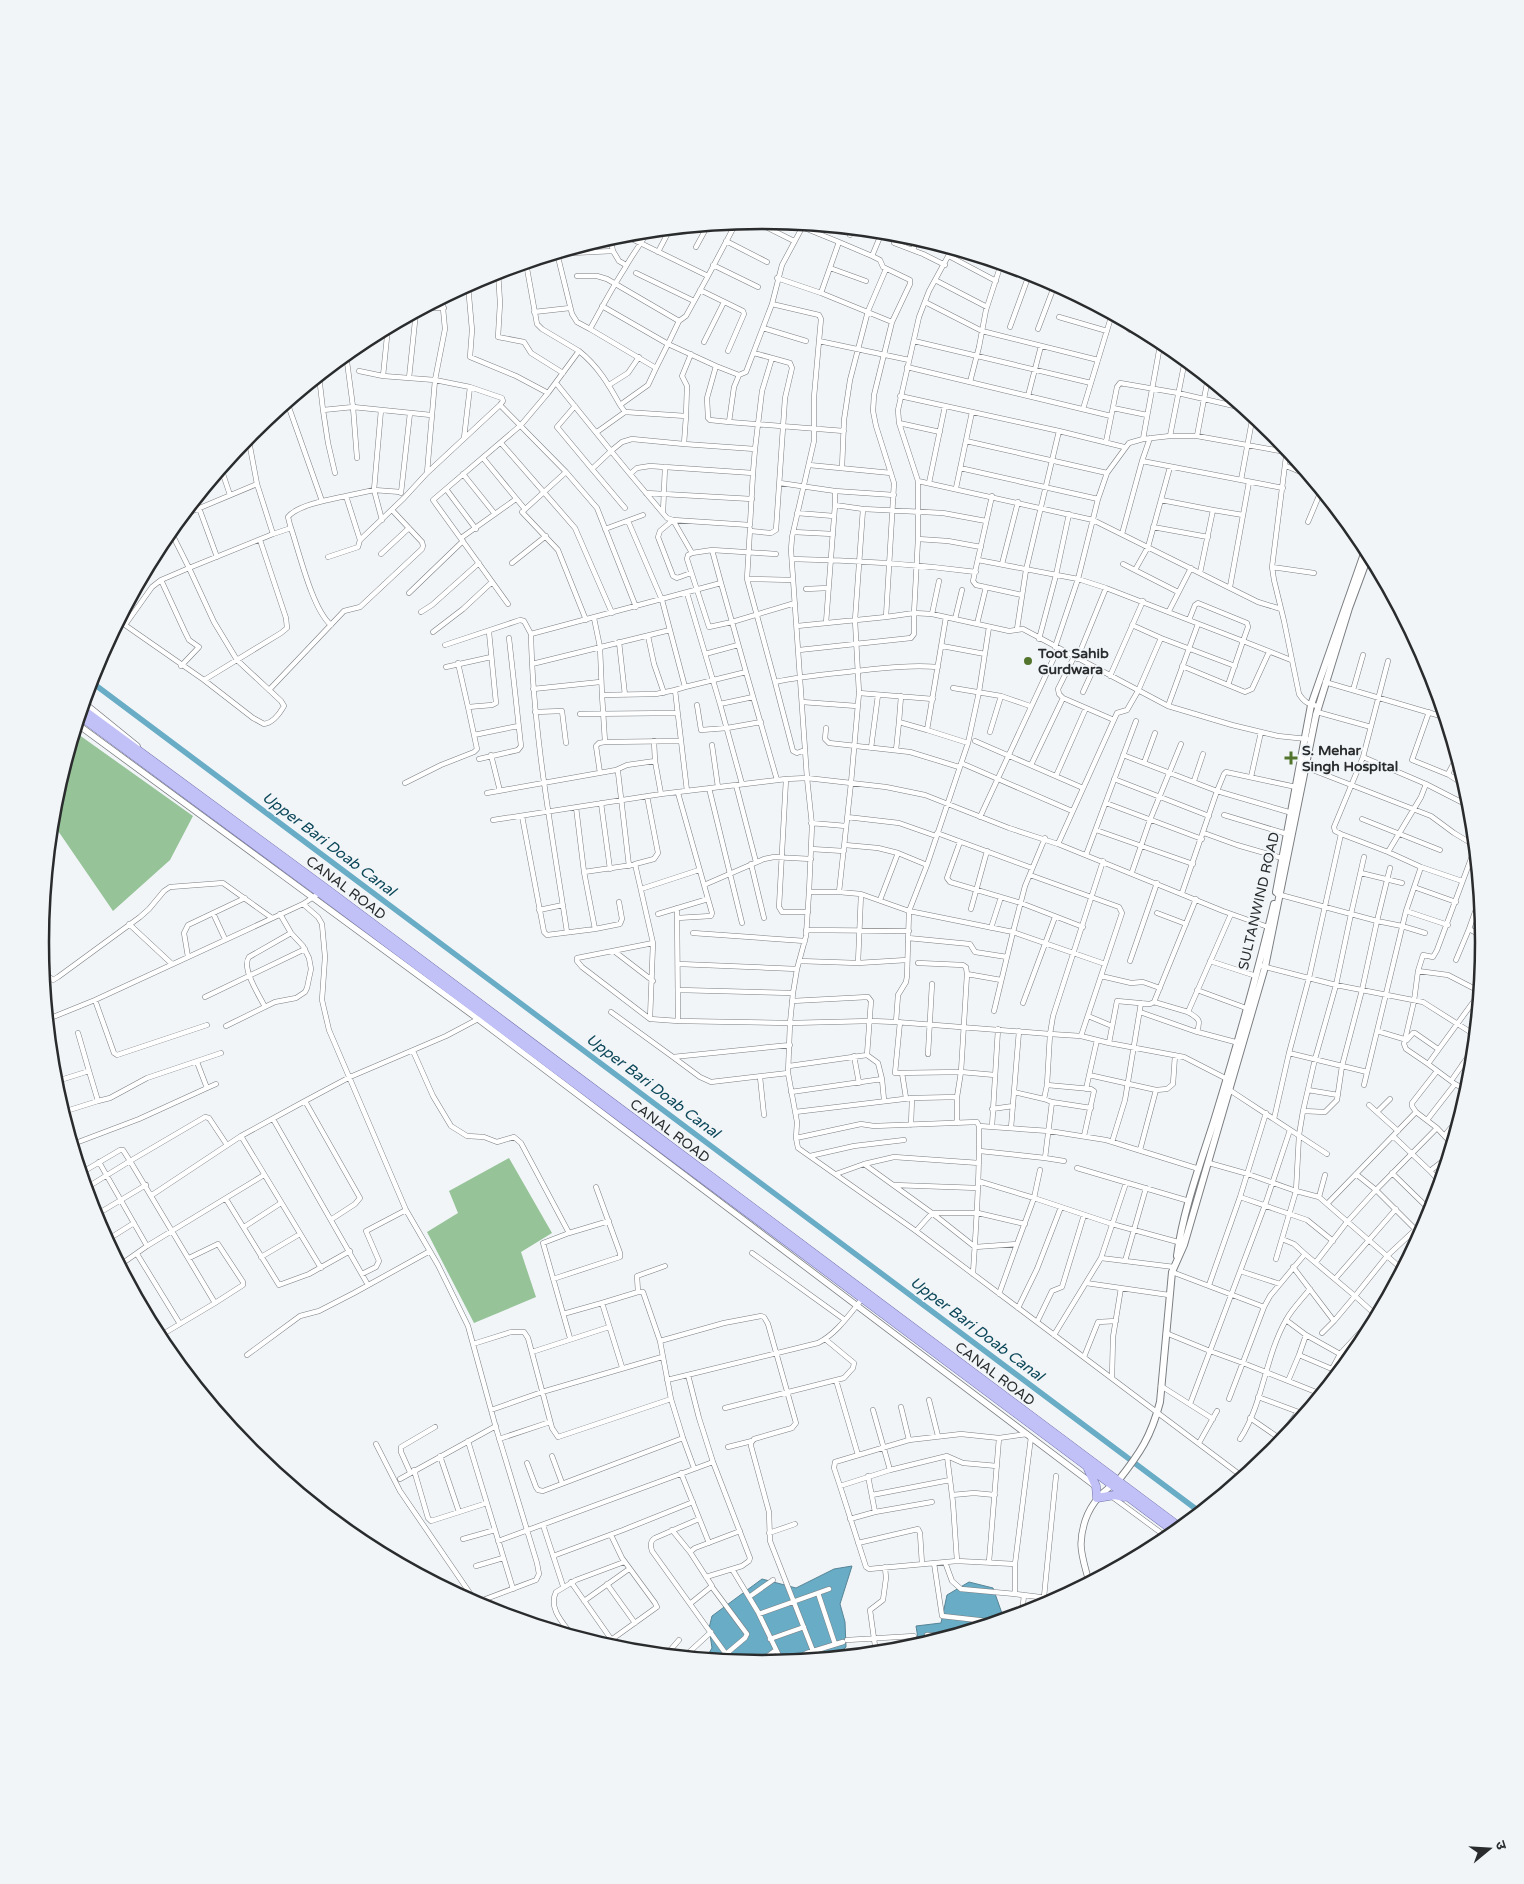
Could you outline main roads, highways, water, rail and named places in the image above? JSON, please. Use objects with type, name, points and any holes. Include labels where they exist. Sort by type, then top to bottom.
[{"type":"main road","name":"SULTANWIND ROAD","points":[[1176,1260],[1178,1242],[1189,1201],[1230,1080],[1240,1043],[1246,1008],[1256,976],[1262,966],[1268,927],[1278,895],[1282,858],[1292,812],[1299,764],[1363,558]]},
{"type":"main road","points":[[1315,708],[1325,682],[1334,648],[1366,564]]},
{"type":"main road","points":[[87,713],[142,758]]},
{"type":"main road","points":[[85,719],[142,758]]},
{"type":"main road","points":[[1240,1043],[1262,966],[1278,895],[1306,768],[1308,739]]},
{"type":"main road","name":"CANAL ROAD","points":[[142,758],[322,890],[859,1302],[1088,1467],[1115,1483],[1129,1498],[1169,1527]]},
{"type":"main road","name":"CANAL ROAD","points":[[484,1015],[1115,1483],[1174,1523]]},
{"type":"main road","points":[[1115,1483],[1143,1449],[1154,1423],[1161,1386],[1173,1269],[1184,1245],[1209,1163],[1227,1088]]},
{"type":"main road","points":[[1088,1467],[1096,1486],[1097,1498],[1115,1495],[1129,1498]]},
{"type":"water","points":[[852,1566],[840,1604],[845,1622],[846,1647],[842,1650],[809,1654],[709,1653],[712,1648],[709,1628],[712,1616],[762,1579],[796,1588],[834,1569]]},
{"type":"water","points":[[969,1582],[993,1588],[1002,1613],[947,1631],[918,1638],[916,1626],[941,1623],[947,1595]]},
{"type":"waterway","name":"Upper Bari Doab Canal","points":[[97,686],[1195,1508]]},
{"type":"place","name":"Toot Sahib Gurdwara","points":[[1028,661]]},
{"type":"place","name":"S. Mehar Singh Hospital","points":[[1291,758]]}]
